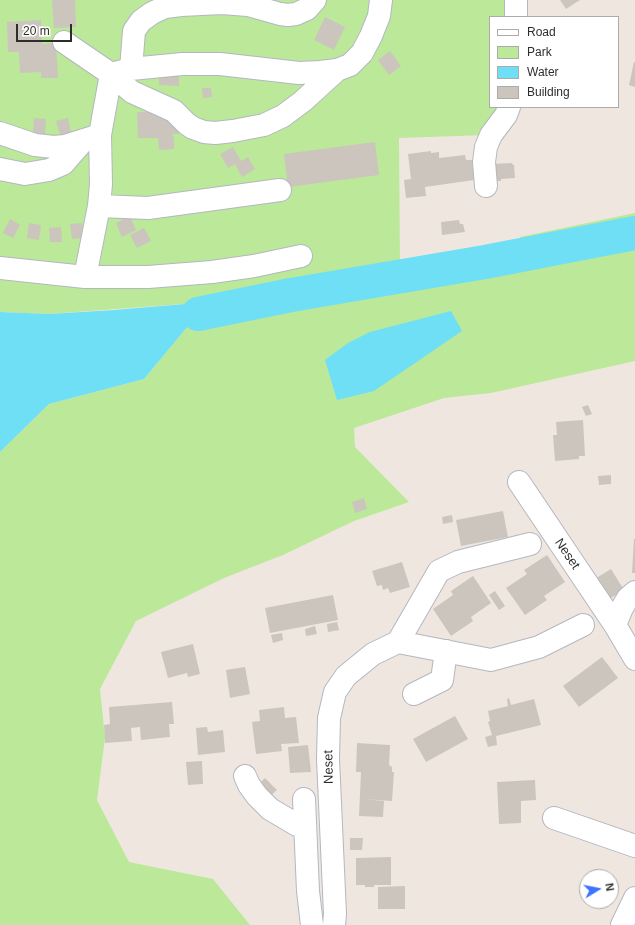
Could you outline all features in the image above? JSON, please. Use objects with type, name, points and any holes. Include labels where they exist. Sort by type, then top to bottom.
[{"type":"street","points":[[0,169],[25,174],[49,170],[63,164],[92,137],[121,72],[134,31],[142,21],[152,13],[165,7],[222,3],[248,5],[288,15],[307,10],[315,0]]},
{"type":"street","points":[[64,42],[121,72],[132,92],[174,110],[187,124],[193,128],[204,132],[215,133],[264,125],[283,116],[337,70],[350,64],[362,53],[371,36],[379,16],[381,0]]},
{"type":"street","points":[[516,0],[516,16]]},
{"type":"street","points":[[121,72],[182,64],[220,64],[299,73],[337,70]]},
{"type":"street","points":[[486,186],[484,162],[486,147],[491,135],[506,115],[509,108]]},
{"type":"street","points":[[0,133],[35,145],[54,147],[65,146],[92,137]]},
{"type":"street","points":[[85,277],[99,206],[101,184],[92,137]]},
{"type":"street","points":[[99,206],[148,208],[280,190]]},
{"type":"street","points":[[0,268],[85,277],[148,277],[212,272],[254,266],[301,256]]},
{"type":"street","name":"Neset","points":[[519,482],[615,625],[635,659]]},
{"type":"street","points":[[530,544],[458,562],[439,571],[398,642],[491,660],[539,647],[583,625]]},
{"type":"street","points":[[615,625],[628,598],[635,592]]},
{"type":"street","name":"Neset","points":[[334,925],[335,906],[328,759],[329,718],[336,692],[346,676],[373,654],[398,642]]},
{"type":"street","points":[[414,694],[442,680],[446,651]]},
{"type":"street","points":[[245,776],[249,785],[257,796],[270,809],[305,828]]},
{"type":"street","points":[[304,799],[308,891],[312,925]]},
{"type":"street","points":[[554,818],[635,846]]},
{"type":"street","points":[[622,925],[635,898]]},
{"type":"green space","points":[[0,0],[512,0],[511,16],[489,16],[489,108],[504,108],[487,135],[399,138],[400,267],[199,303],[222,306],[418,286],[521,262],[520,237],[635,213],[635,361],[491,393],[444,398],[354,428],[355,447],[409,502],[354,521],[283,555],[224,578],[136,621],[100,689],[105,738],[97,800],[129,862],[213,879],[250,925],[0,925],[0,452],[49,404],[144,379],[198,314],[197,303],[49,314],[0,312]]},
{"type":"water","points":[[197,303],[198,314],[144,379],[49,404],[0,452],[0,312],[49,314]]},
{"type":"water","points":[[451,311],[462,331],[374,391],[337,400],[325,360],[348,343],[370,332]]},
{"type":"building","points":[[52,0],[75,0],[76,27],[54,28]]},
{"type":"building","points":[[560,0],[580,0],[566,9]]},
{"type":"building","points":[[325,17],[345,27],[334,50],[314,40]]},
{"type":"building","points":[[41,20],[42,44],[56,43],[58,78],[41,78],[41,72],[20,73],[19,52],[8,52],[7,22]]},
{"type":"building","points":[[390,51],[401,66],[389,75],[378,60]]},
{"type":"building","points":[[635,62],[635,87],[629,85]]},
{"type":"building","points":[[159,75],[179,75],[179,86],[159,85]]},
{"type":"building","points":[[202,88],[211,88],[212,97],[203,98]]},
{"type":"building","points":[[137,112],[158,112],[179,123],[179,134],[172,134],[174,137],[174,149],[159,150],[158,138],[138,138]]},
{"type":"building","points":[[34,118],[46,119],[45,134],[33,133]]},
{"type":"building","points":[[68,118],[71,132],[60,135],[56,121]]},
{"type":"building","points":[[375,142],[379,175],[288,187],[284,154]]},
{"type":"building","points":[[233,147],[241,161],[248,157],[255,169],[242,177],[235,164],[228,168],[220,154]]},
{"type":"building","points":[[431,151],[431,153],[439,152],[439,158],[465,155],[466,160],[472,160],[474,180],[425,187],[426,196],[406,198],[404,180],[411,179],[408,154]]},
{"type":"building","points":[[512,163],[514,165],[515,178],[501,179],[501,181],[494,179],[491,164]]},
{"type":"building","points":[[130,216],[136,230],[122,237],[116,223]]},
{"type":"building","points":[[10,219],[20,225],[13,238],[3,233]]},
{"type":"building","points":[[459,220],[460,224],[463,224],[465,232],[442,235],[441,222]]},
{"type":"building","points":[[29,223],[41,225],[39,240],[27,238]]},
{"type":"building","points":[[82,223],[84,238],[72,239],[70,224]]},
{"type":"building","points":[[61,227],[62,242],[50,242],[49,228]]},
{"type":"building","points":[[144,228],[151,241],[137,248],[130,235]]},
{"type":"building","points":[[588,405],[592,414],[586,416],[582,407]]},
{"type":"building","points":[[583,420],[585,456],[579,456],[579,459],[555,461],[553,435],[557,435],[556,422]]},
{"type":"building","points":[[611,475],[611,484],[599,485],[598,476]]},
{"type":"building","points":[[364,498],[367,509],[355,513],[352,502]]},
{"type":"building","points":[[503,511],[508,537],[461,546],[456,520]]},
{"type":"building","points":[[452,515],[453,522],[443,524],[442,517]]},
{"type":"building","points":[[634,539],[635,573],[632,573]]},
{"type":"building","points":[[547,555],[565,582],[544,596],[547,600],[525,615],[506,588],[527,574],[524,570]]},
{"type":"building","points":[[402,562],[410,587],[390,593],[388,588],[383,590],[382,585],[377,586],[372,571]]},
{"type":"building","points":[[611,569],[624,590],[606,601],[593,580]]},
{"type":"building","points":[[473,576],[491,603],[471,617],[473,621],[451,636],[433,609],[453,595],[451,591]]},
{"type":"building","points":[[495,591],[505,606],[499,610],[489,595]]},
{"type":"building","points":[[333,595],[338,620],[270,633],[265,608]]},
{"type":"building","points":[[337,622],[339,630],[328,632],[327,624]]},
{"type":"building","points":[[315,626],[317,634],[306,636],[305,629]]},
{"type":"building","points":[[282,633],[283,640],[273,643],[271,635]]},
{"type":"building","points":[[193,644],[200,674],[188,677],[187,673],[168,678],[161,652]]},
{"type":"building","points":[[602,657],[618,678],[579,707],[563,686]]},
{"type":"building","points":[[245,667],[250,694],[230,698],[226,670]]},
{"type":"building","points":[[509,698],[511,705],[534,699],[541,725],[496,736],[497,745],[488,747],[485,737],[492,735],[488,722],[490,721],[488,711],[508,706],[507,699]]},
{"type":"building","points":[[172,702],[174,724],[169,724],[170,737],[141,740],[140,727],[131,728],[132,741],[105,743],[104,725],[110,724],[109,707]]},
{"type":"building","points":[[284,707],[285,718],[296,717],[299,743],[281,744],[282,751],[256,754],[252,722],[260,721],[259,710]]},
{"type":"building","points":[[455,716],[468,739],[426,762],[413,739]]},
{"type":"building","points":[[207,727],[208,732],[223,730],[225,752],[198,755],[196,728]]},
{"type":"building","points":[[357,743],[390,745],[389,765],[392,767],[392,772],[394,772],[392,801],[363,799],[384,801],[383,817],[359,816],[361,772],[356,772]]},
{"type":"building","points":[[308,745],[311,772],[290,773],[288,747]]},
{"type":"building","points":[[202,761],[203,784],[188,785],[186,762]]},
{"type":"building","points":[[265,778],[277,790],[268,798],[257,786]]},
{"type":"building","points":[[535,780],[536,800],[521,801],[521,823],[499,824],[497,782]]},
{"type":"building","points":[[350,838],[363,838],[362,850],[350,850]]},
{"type":"building","points":[[391,857],[391,885],[374,885],[374,887],[365,887],[365,885],[356,885],[356,858]]},
{"type":"building","points":[[405,886],[405,909],[378,909],[378,887]]},
{"type":"waterway","points":[[198,314],[291,295],[485,262],[635,233]]}]
